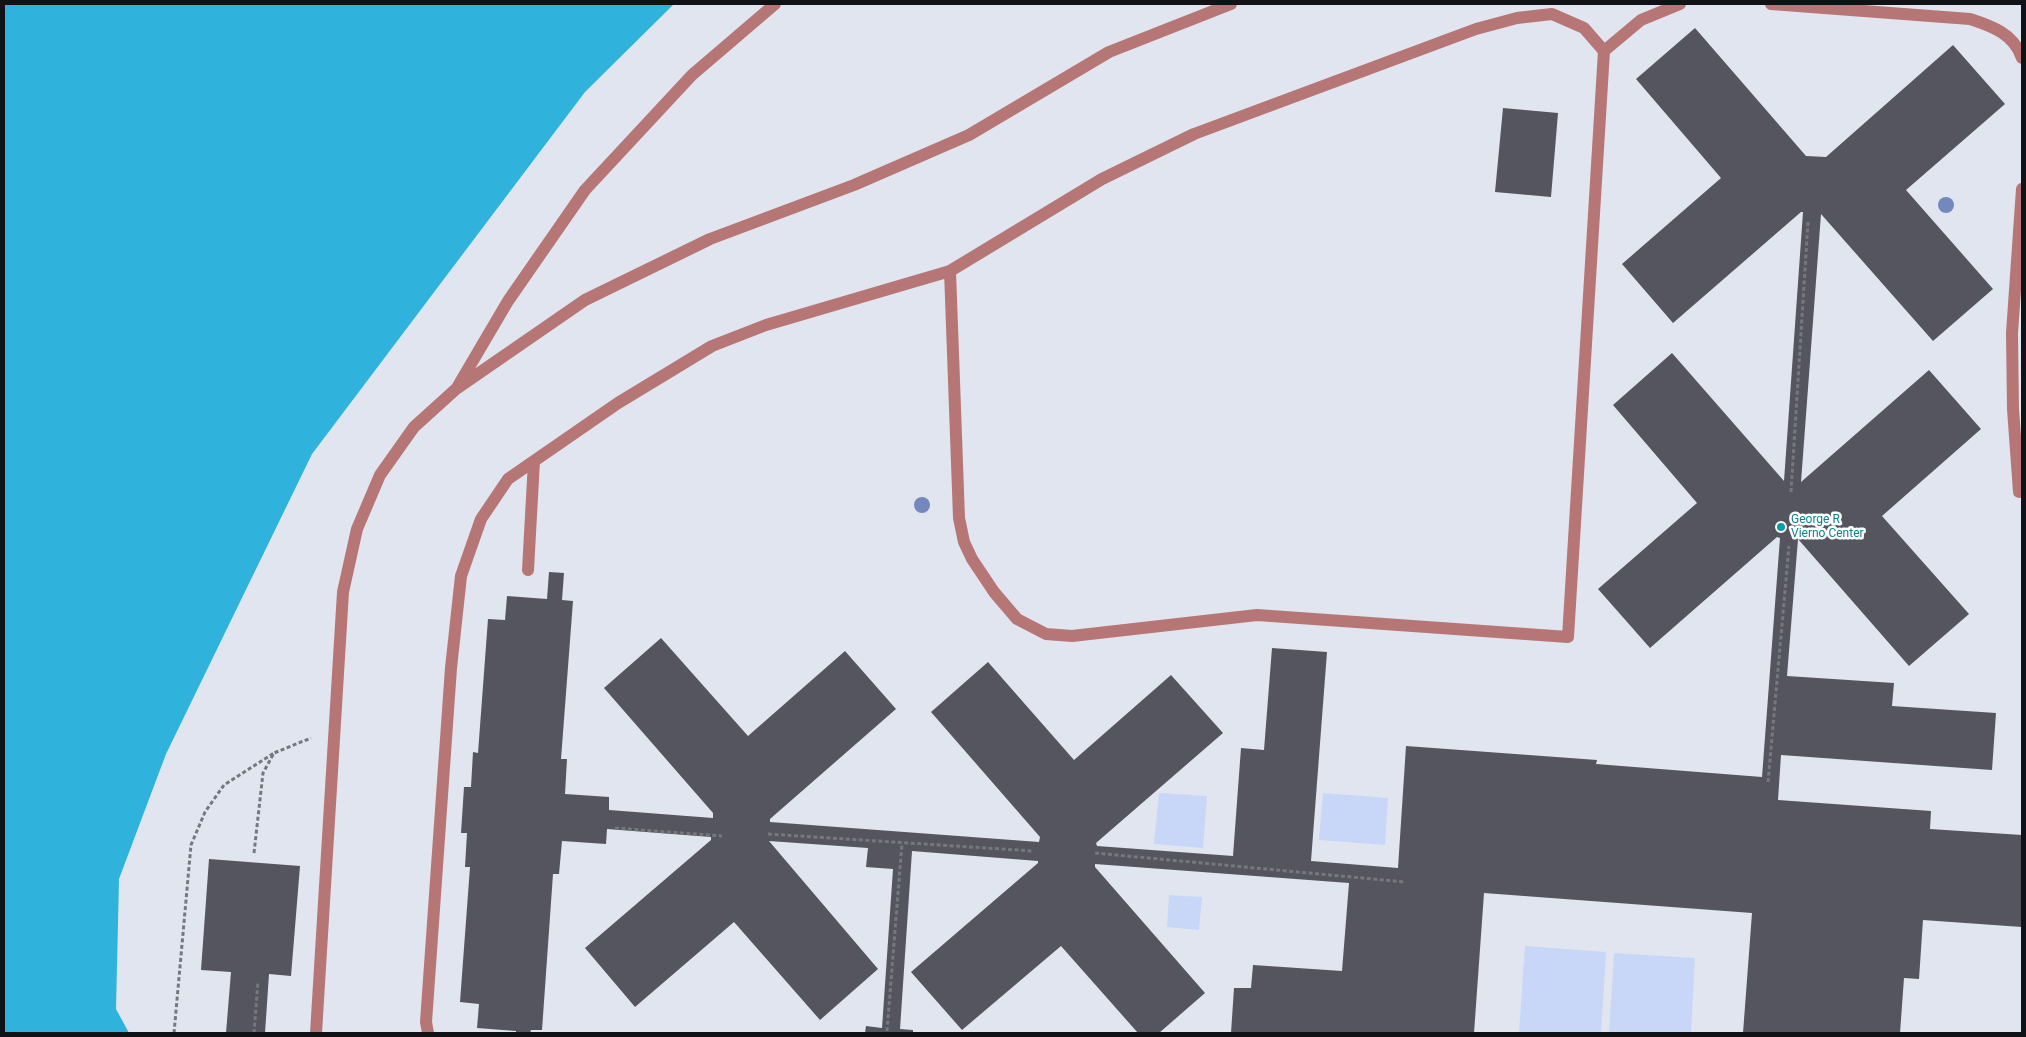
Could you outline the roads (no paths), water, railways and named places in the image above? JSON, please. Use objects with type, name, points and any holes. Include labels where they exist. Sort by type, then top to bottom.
[{"type":"lane","points":[[456,389],[508,301],[585,190],[692,75],[775,4]]},
{"type":"lane","points":[[316,1033],[344,592],[357,529],[380,475],[414,427],[456,389],[585,300],[710,239],[854,185],[969,135],[1109,52],[1231,4]]},
{"type":"lane","points":[[1604,51],[1641,20],[1680,4]]},
{"type":"lane","points":[[1771,4],[1970,19],[1996,28],[2018,47],[2022,58]]},
{"type":"lane","points":[[428,1033],[426,1022],[428,982],[451,668],[461,576],[481,519],[508,479],[618,403],[712,346],[766,325],[950,271],[1102,179],[1194,134],[1476,28],[1517,18],[1552,14],[1584,28],[1604,51],[1568,637],[1257,615],[1072,636],[1046,634],[1017,619],[994,592],[972,559],[964,542],[959,518],[950,271]]},
{"type":"lane","points":[[2019,492],[2013,409],[2012,334],[2022,189]]},
{"type":"lane","points":[[528,570],[534,461]]},
{"type":"water","points":[[4,4],[674,4],[585,92],[312,454],[166,754],[119,879],[116,1009],[129,1033],[4,1033]]},
{"type":"place","name":"George R Vierno Center","points":[[1781,527]]}]
